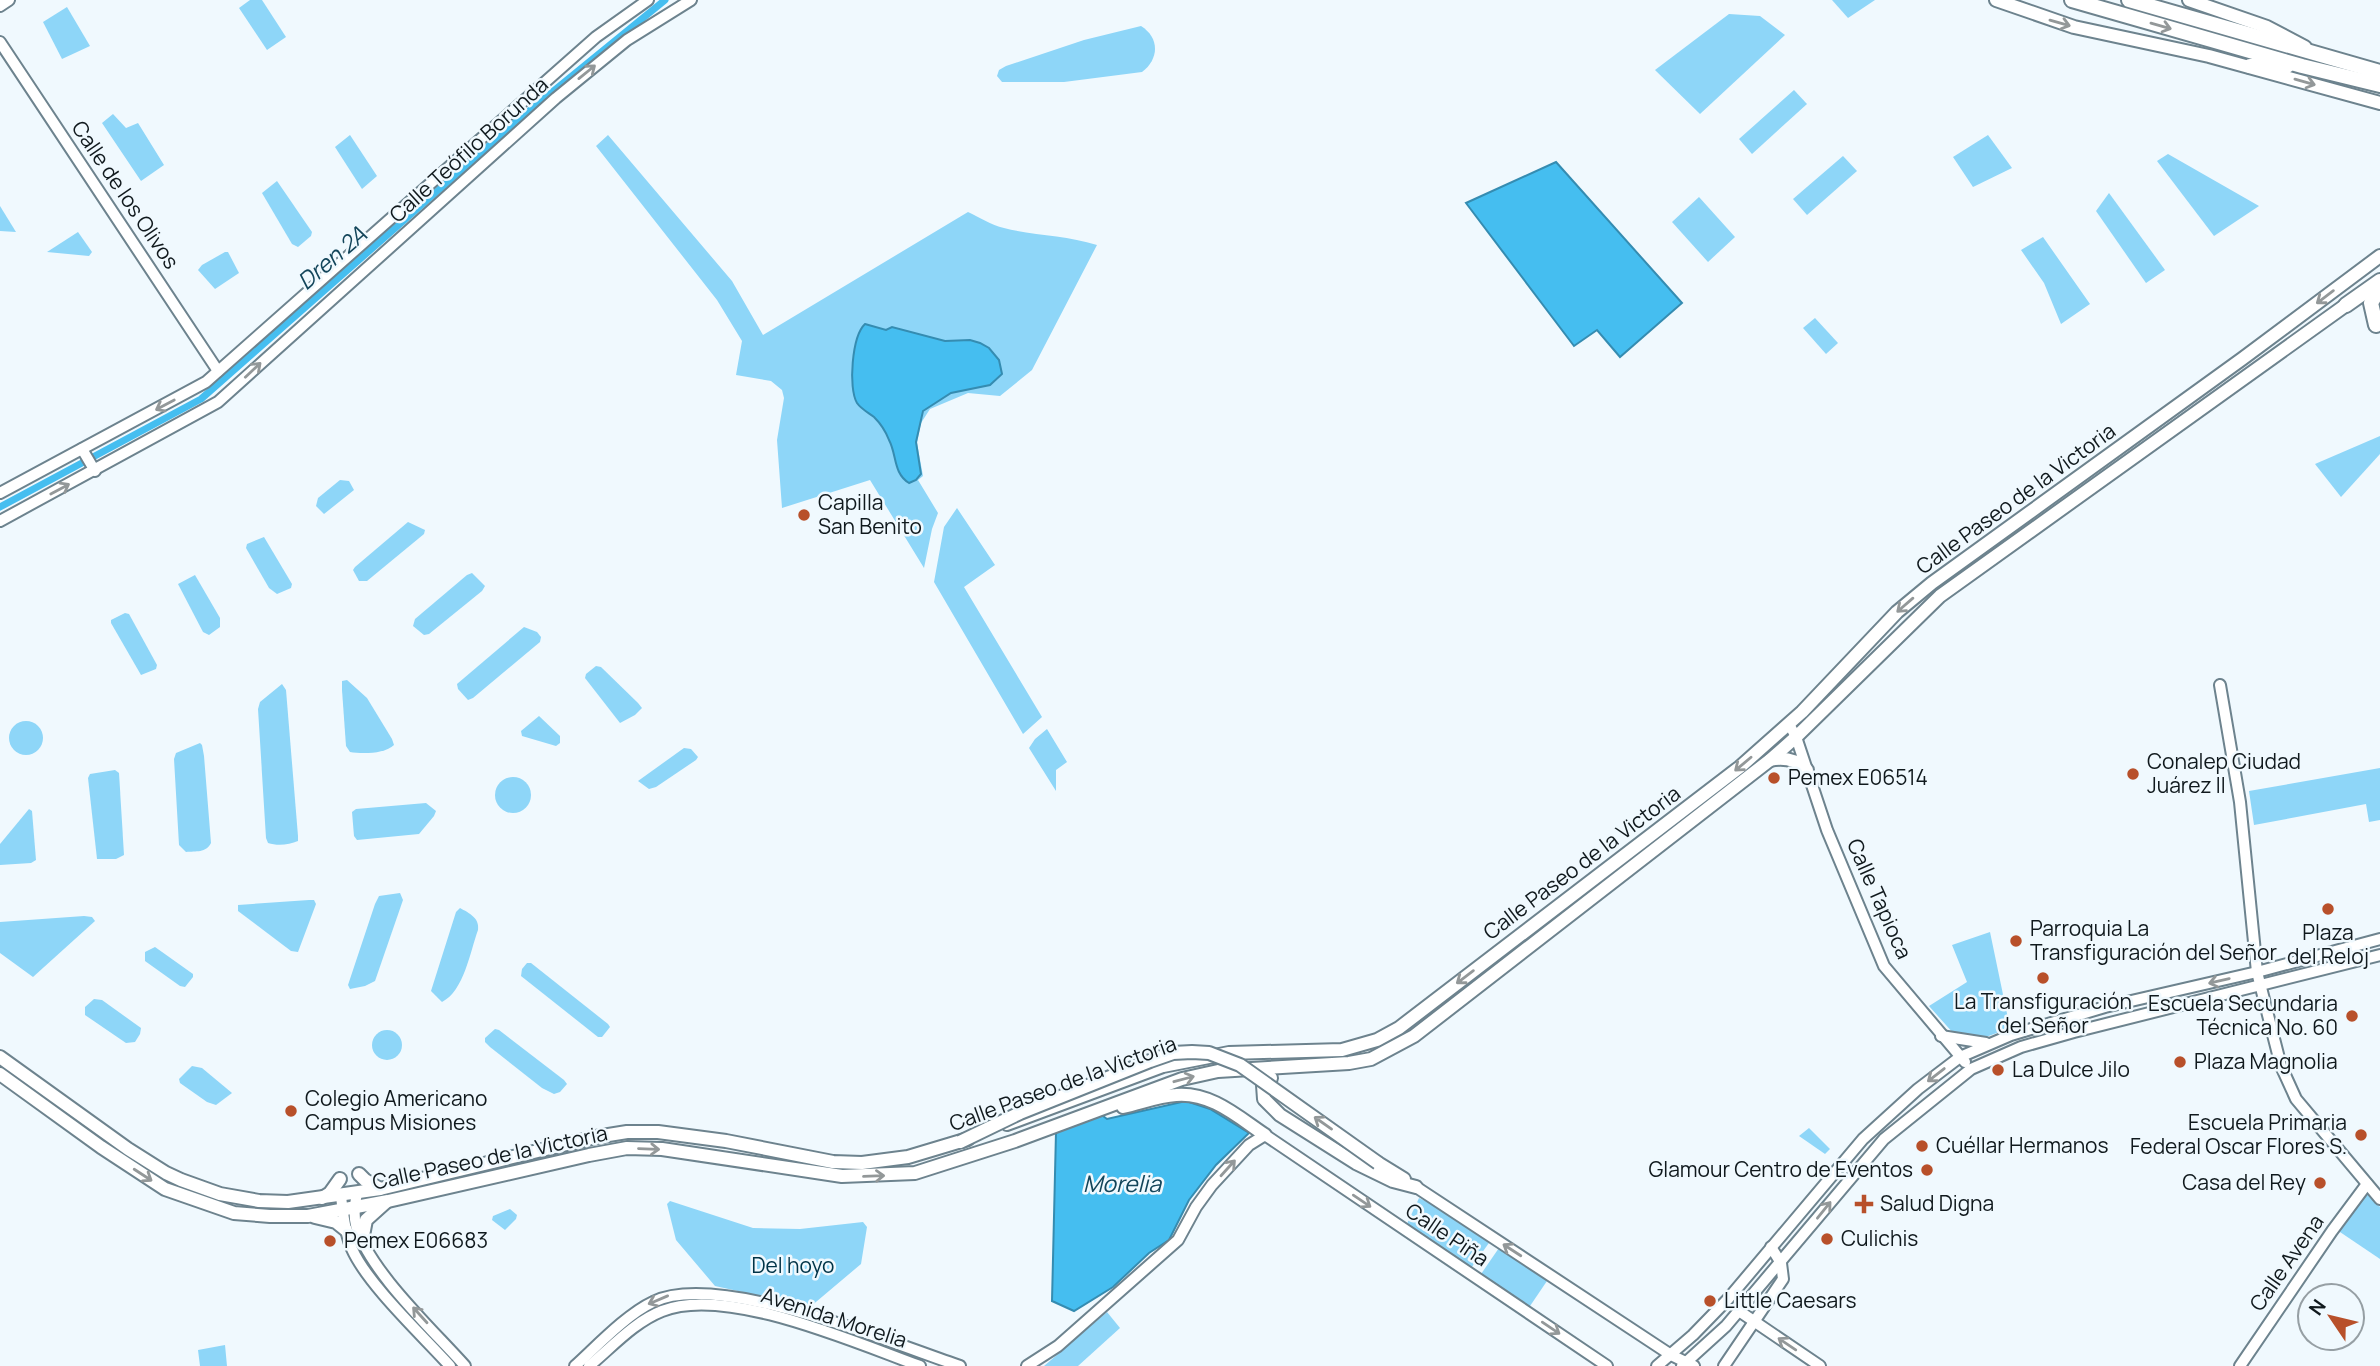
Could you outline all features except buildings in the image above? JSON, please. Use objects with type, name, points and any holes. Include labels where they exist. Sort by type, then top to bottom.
[{"type":"highway","points":[[2071,0],[2302,66],[2380,85]]},
{"type":"highway","points":[[2129,0],[2380,72]]},
{"type":"highway","points":[[2250,66],[2302,66]]},
{"type":"highway","points":[[2346,305],[2380,281]]},
{"type":"highway","points":[[2376,325],[2371,303],[2380,288]]},
{"type":"main road","points":[[0,6],[9,0]]},
{"type":"main road","name":"Calle Teófilo Borunda","points":[[0,520],[218,402],[596,37],[648,0]]},
{"type":"main road","name":"Calle Teófilo Borunda","points":[[0,493],[84,452],[195,389],[600,62],[647,26],[691,0]]},
{"type":"main road","points":[[1996,0],[2074,27],[2250,66],[2380,103]]},
{"type":"main road","points":[[2189,0],[2267,27],[2312,51]]},
{"type":"main road","name":"Calle de los Olivos","points":[[0,42],[218,371]]},
{"type":"main road","name":"Calle Paseo de la Victoria","points":[[346,1204],[357,1193],[627,1132],[680,1135],[846,1163],[908,1157],[960,1142],[1163,1066],[1229,1052],[1342,1050],[1377,1040],[1399,1028],[1740,767],[1789,724],[1897,612],[1932,583],[2233,366],[2380,256]]},
{"type":"main road","name":"Calle Paseo de la Victoria","points":[[0,1074],[101,1147],[165,1189],[201,1203],[243,1214],[308,1216],[346,1204],[388,1201],[589,1154],[627,1148],[662,1149],[820,1174],[915,1173],[1015,1141],[1182,1079],[1218,1072],[1293,1069],[1371,1059],[1414,1036],[1770,760],[1940,596],[2346,305]]},
{"type":"main road","points":[[84,452],[94,469]]},
{"type":"main road","points":[[2220,685],[2240,802],[2257,972],[2281,1066],[2296,1099],[2380,1199]]},
{"type":"main road","name":"Calle Tapioca","points":[[1789,724],[1796,737],[1827,830],[1884,965],[1971,1069]]},
{"type":"main road","points":[[1770,760],[1787,759],[1801,764],[1807,770]]},
{"type":"main road","points":[[1648,855],[1656,843],[1682,822],[1686,817],[1685,809]]},
{"type":"main road","points":[[1531,945],[1535,933],[1563,903]]},
{"type":"main road","points":[[1680,1362],[1716,1320],[1728,1299],[1863,1139],[1918,1089],[1960,1057],[2011,1035],[2105,1007],[2257,972],[2380,939]]},
{"type":"main road","points":[[1657,1366],[1680,1362],[1707,1345],[1781,1263],[1884,1139],[1971,1069],[2021,1047],[2375,956],[2367,942]]},
{"type":"main road","points":[[1941,1036],[1989,1043]]},
{"type":"main road","points":[[960,1142],[1020,1113],[1150,1061],[1173,1054],[1209,1053],[1240,1065],[1416,1187]]},
{"type":"main road","name":"Calle Paseo de la Victoria","points":[[0,1057],[128,1149],[181,1180],[220,1194],[273,1202],[322,1198],[346,1204]]},
{"type":"main road","points":[[1293,1069],[1269,1078],[1263,1085],[1264,1099],[1270,1106],[1375,1174],[1416,1187]]},
{"type":"main road","points":[[1027,1366],[1058,1346],[1178,1240],[1196,1207],[1249,1145],[1265,1135],[1216,1102],[1191,1095],[1164,1097],[1118,1109],[1095,1110]]},
{"type":"main road","name":"Calle Piña","points":[[1265,1135],[1607,1366]]},
{"type":"main road","points":[[101,1147],[122,1152],[128,1149]]},
{"type":"main road","points":[[359,1174],[380,1189]]},
{"type":"main road","points":[[322,1198],[330,1193],[340,1179]]},
{"type":"main road","name":"Calle Avena","points":[[2240,1366],[2367,1184]]},
{"type":"main road","name":"Calle Piña","points":[[1416,1187],[1680,1362]]},
{"type":"main road","points":[[360,1246],[366,1220],[388,1201]]},
{"type":"main road","points":[[346,1204],[346,1230]]},
{"type":"main road","points":[[346,1204],[356,1226],[366,1271],[450,1366]]},
{"type":"main road","points":[[308,1216],[329,1219],[346,1230],[466,1366]]},
{"type":"main road","points":[[1724,1366],[1783,1279],[1781,1263],[1771,1247]]},
{"type":"main road","name":"Avenida Morelia","points":[[575,1366],[646,1306],[670,1296],[698,1293],[740,1298],[808,1315],[960,1366]]},
{"type":"main road","name":"Avenida Morelia","points":[[589,1366],[649,1317],[673,1306],[697,1303],[734,1307],[799,1322],[920,1366]]},
{"type":"main road","points":[[1739,1311],[1819,1366]]},
{"type":"green space","points":[[250,0],[262,0],[286,37],[267,50],[239,8]]},
{"type":"green space","points":[[1832,0],[1875,0],[1848,18]]},
{"type":"green space","points":[[67,7],[90,46],[62,59],[43,22]]},
{"type":"green space","points":[[1729,14],[1760,16],[1785,35],[1700,114],[1655,70]]},
{"type":"green space","points":[[1141,26],[1152,36],[1155,49],[1152,61],[1142,72],[1064,82],[1002,82],[997,76],[999,70],[1006,66],[1084,40]]},
{"type":"green space","points":[[1794,90],[1807,104],[1752,154],[1739,139]]},
{"type":"green space","points":[[113,114],[126,128],[138,123],[164,165],[141,181],[102,123]]},
{"type":"green space","points":[[350,135],[377,176],[362,189],[335,147]]},
{"type":"green space","points":[[608,135],[732,281],[763,335],[968,212],[1004,228],[1097,245],[1032,370],[1000,396],[968,393],[930,409],[921,423],[917,443],[923,476],[918,480],[938,513],[924,568],[870,480],[782,508],[777,440],[784,398],[782,390],[771,381],[736,375],[742,341],[717,300],[596,146]]},
{"type":"green space","points":[[1988,135],[2012,168],[1973,187],[1953,157]]},
{"type":"green space","points":[[2168,154],[2259,206],[2214,236],[2157,161]]},
{"type":"green space","points":[[1843,156],[1857,171],[1807,215],[1793,199]]},
{"type":"green space","points":[[277,181],[312,232],[298,247],[292,244],[262,193]]},
{"type":"green space","points":[[2109,193],[2165,270],[2146,283],[2096,211]]},
{"type":"green space","points":[[1699,197],[1735,237],[1708,262],[1672,222]]},
{"type":"green space","points":[[0,206],[16,232],[0,231]]},
{"type":"green space","points":[[78,232],[92,252],[89,256],[47,252]]},
{"type":"green space","points":[[2043,237],[2090,304],[2061,324],[2044,283],[2021,250]]},
{"type":"green space","points":[[228,252],[239,273],[215,289],[198,270]]},
{"type":"green space","points":[[1815,318],[1838,343],[1826,354],[1803,328]]},
{"type":"green space","points":[[2380,436],[2380,454],[2341,497],[2315,464]]},
{"type":"green space","points":[[340,480],[349,481],[354,490],[324,514],[316,506],[318,498]]},
{"type":"green space","points":[[957,508],[995,565],[964,587],[1042,717],[1023,734],[934,582],[944,527]]},
{"type":"green space","points":[[408,522],[425,530],[424,534],[367,581],[359,581],[353,570],[355,567]]},
{"type":"green space","points":[[264,537],[292,584],[291,588],[277,594],[269,588],[246,548],[247,544]]},
{"type":"green space","points":[[472,573],[485,586],[482,591],[429,634],[424,635],[413,626],[415,619]]},
{"type":"green space","points":[[195,575],[220,618],[220,627],[209,635],[203,632],[178,584]]},
{"type":"green space","points":[[125,613],[129,614],[157,665],[156,669],[141,675],[111,623],[111,620]]},
{"type":"green space","points":[[524,627],[537,632],[541,637],[540,642],[468,700],[457,684]]},
{"type":"green space","points":[[596,666],[601,667],[642,708],[635,715],[620,723],[585,678]]},
{"type":"green space","points":[[347,680],[367,698],[392,739],[394,745],[390,748],[361,753],[350,752],[346,746],[342,681]]},
{"type":"green space","points":[[282,684],[286,690],[298,841],[279,845],[268,843],[266,838],[258,709],[260,702]]},
{"type":"green space","points":[[539,716],[560,736],[560,743],[556,746],[522,736],[521,731]]},
{"type":"green space","points":[[26,721],[38,726],[43,738],[38,750],[26,755],[14,750],[9,738],[14,726]]},
{"type":"green space","points":[[1047,729],[1067,762],[1056,770],[1056,791],[1029,748]]},
{"type":"green space","points":[[200,743],[204,756],[211,843],[204,850],[186,852],[179,845],[174,759],[176,753]]},
{"type":"green space","points":[[684,748],[691,749],[698,757],[696,760],[656,787],[649,789],[638,781]]},
{"type":"green space","points":[[2380,768],[2380,820],[2369,822],[2366,804],[2254,825],[2249,791]]},
{"type":"green space","points":[[115,770],[119,773],[124,855],[116,859],[97,859],[88,778],[90,774]]},
{"type":"green space","points":[[513,777],[526,782],[531,795],[526,808],[513,813],[500,808],[495,795],[500,782]]},
{"type":"green space","points":[[426,803],[436,811],[419,834],[357,840],[354,836],[352,812],[356,809]]},
{"type":"green space","points":[[29,809],[32,811],[36,860],[31,863],[0,865],[0,844]]},
{"type":"green space","points":[[400,893],[403,900],[375,981],[350,989],[348,985],[379,896]]},
{"type":"green space","points":[[314,900],[316,904],[298,952],[291,951],[238,911],[238,905]]},
{"type":"green space","points":[[460,908],[476,919],[478,930],[461,980],[450,997],[442,1002],[431,991],[456,912]]},
{"type":"green space","points":[[92,917],[95,921],[33,977],[0,953],[0,922]]},
{"type":"green space","points":[[1990,932],[2010,1028],[1986,1037],[1954,1034],[1929,1006],[1967,982],[1952,945]]},
{"type":"green space","points":[[155,947],[193,974],[185,987],[145,961],[145,952]]},
{"type":"green space","points":[[527,963],[531,963],[608,1024],[610,1027],[602,1037],[598,1037],[521,976]]},
{"type":"green space","points":[[94,999],[102,1000],[141,1028],[135,1042],[126,1043],[85,1015],[85,1007]]},
{"type":"green space","points":[[495,1029],[567,1084],[554,1094],[542,1088],[485,1042],[485,1038]]},
{"type":"green space","points":[[387,1030],[393,1031],[401,1039],[401,1051],[393,1059],[387,1060],[381,1059],[373,1051],[372,1045],[373,1039],[381,1031]]},
{"type":"green space","points":[[192,1066],[202,1068],[232,1093],[216,1105],[207,1102],[180,1083],[179,1079]]},
{"type":"green space","points":[[1809,1128],[1830,1149],[1825,1154],[1799,1136]]},
{"type":"green space","points":[[2366,1191],[2380,1207],[2380,1259],[2337,1230]]},
{"type":"green space","points":[[1419,1198],[1456,1216],[1491,1240],[1469,1271],[1406,1226]]},
{"type":"green space","name":"Del hoyo","points":[[670,1201],[753,1228],[800,1229],[863,1222],[867,1227],[861,1264],[810,1307],[715,1286],[676,1240],[667,1204]]},
{"type":"green space","points":[[510,1209],[517,1215],[505,1230],[492,1220],[493,1216]]},
{"type":"green space","points":[[1501,1245],[1549,1278],[1528,1309],[1479,1277]]},
{"type":"green space","points":[[1107,1312],[1120,1328],[1078,1366],[1044,1366]]},
{"type":"green space","points":[[225,1345],[227,1366],[200,1366],[198,1350]]},
{"type":"water","points":[[1556,162],[1682,303],[1620,357],[1597,330],[1574,346],[1466,203]]},
{"type":"water","points":[[865,324],[886,330],[892,327],[945,341],[970,340],[989,348],[999,360],[1002,374],[990,385],[951,393],[923,411],[916,442],[921,474],[909,483],[900,474],[892,446],[883,428],[857,403],[854,396],[854,350]]},
{"type":"water","name":"Morelia","points":[[1186,1101],[1210,1109],[1249,1133],[1216,1165],[1189,1200],[1169,1240],[1149,1253],[1113,1287],[1074,1311],[1052,1301],[1056,1132],[1099,1113],[1107,1119]]},
{"type":"waterway","name":"Dren 2A","points":[[0,507],[201,399],[518,120],[665,0]]},
{"type":"place","name":"Capilla San Benito","points":[[804,515]]},
{"type":"place","name":"Conalep Ciudad Juárez II","points":[[2133,774]]},
{"type":"place","name":"Pemex E06514","points":[[1774,778]]},
{"type":"place","name":"Plaza del Reloj","points":[[2328,909]]},
{"type":"place","name":"Parroquia La Transfiguración del Señor","points":[[2016,941]]},
{"type":"place","name":"La Transfiguración del Señor","points":[[2043,978]]},
{"type":"place","name":"Escuela Secundaria Técnica No. 60","points":[[2352,1016]]},
{"type":"place","name":"Plaza Magnolia","points":[[2180,1062]]},
{"type":"place","name":"La Dulce Jilo","points":[[1998,1070]]},
{"type":"place","name":"Colegio Americano Campus Misiones","points":[[291,1111]]},
{"type":"place","name":"Escuela Primaria Federal Oscar Flores S.","points":[[2361,1135]]},
{"type":"place","name":"Cuéllar Hermanos","points":[[1922,1146]]},
{"type":"place","name":"Glamour Centro de Eventos","points":[[1927,1170]]},
{"type":"place","name":"Casa del Rey","points":[[2320,1183]]},
{"type":"place","name":"Salud Digna","points":[[1864,1204]]},
{"type":"place","name":"Culichis","points":[[1827,1239]]},
{"type":"place","name":"Pemex E06683","points":[[330,1241]]},
{"type":"place","name":"Little Caesars","points":[[1710,1301]]}]
